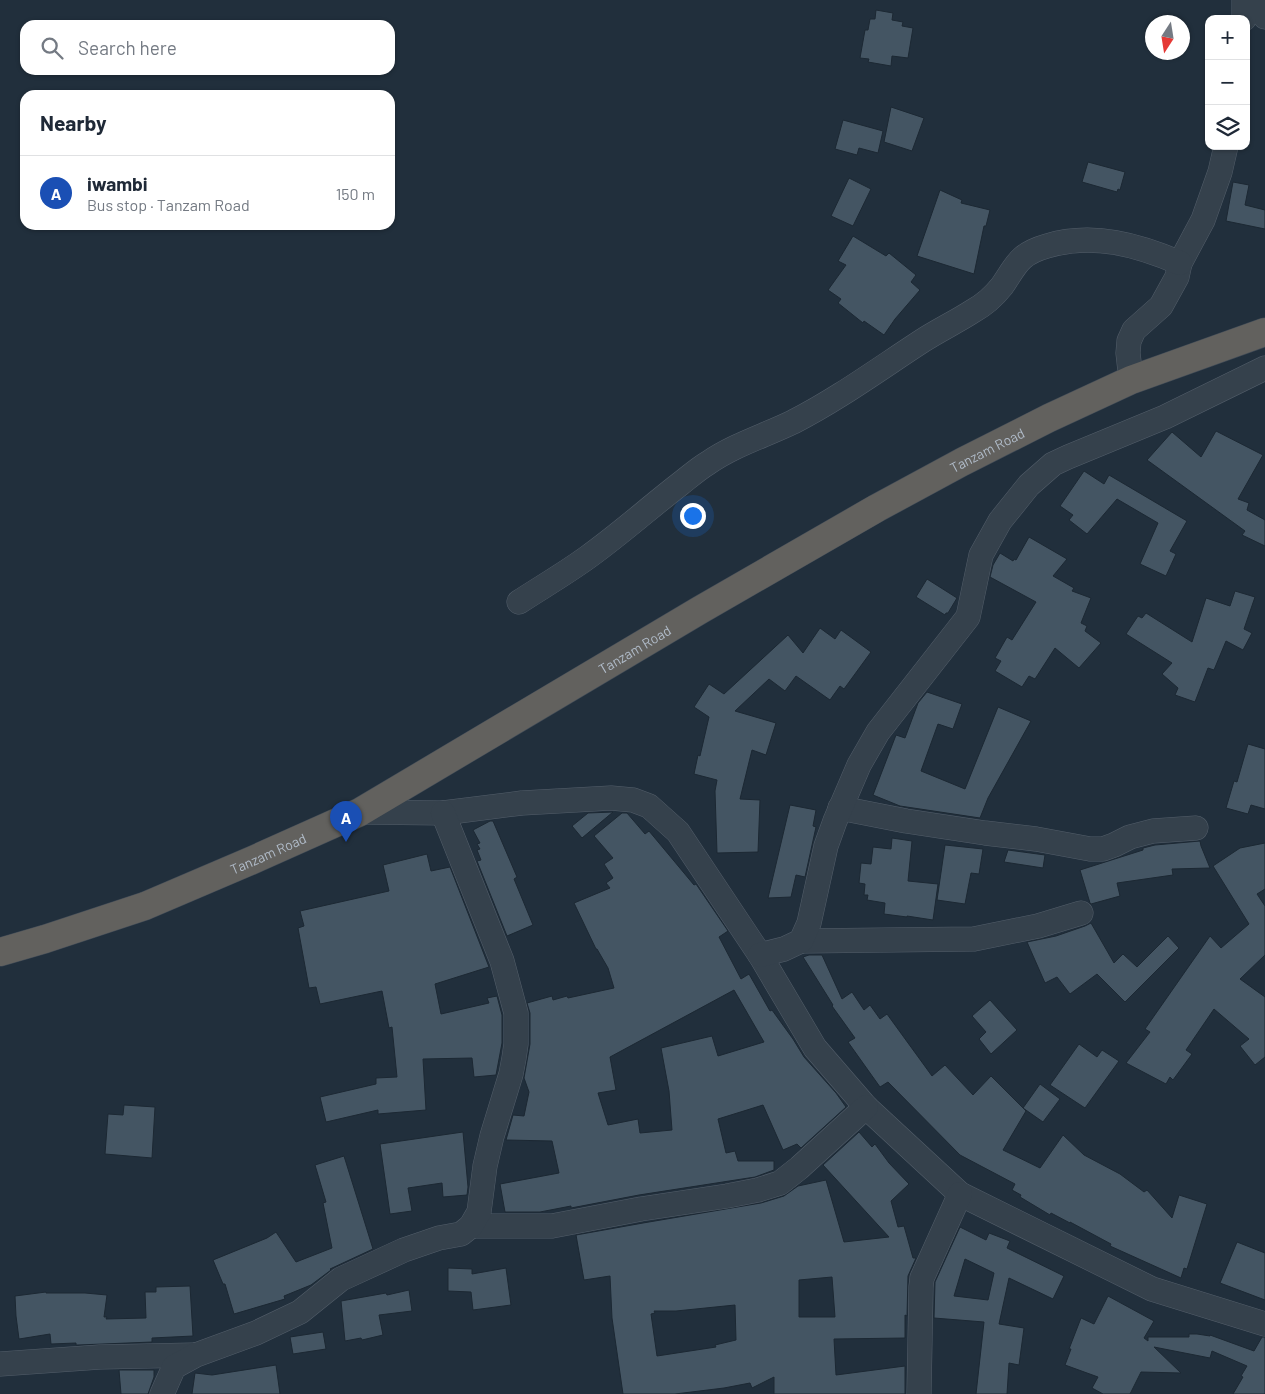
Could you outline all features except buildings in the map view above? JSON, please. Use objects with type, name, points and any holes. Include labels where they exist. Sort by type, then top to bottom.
[{"type":"highway","name":"Tanzam Road","points":[[0,952],[145,906],[256,860],[360,812],[700,610],[877,508],[962,462],[1049,418],[1131,380],[1265,332]]},
{"type":"street","points":[[1244,0],[1244,15]]},
{"type":"street","points":[[1255,0],[1265,17]]},
{"type":"street","points":[[1131,380],[1128,353],[1129,341],[1134,330],[1160,306],[1178,277],[1180,263],[1204,220],[1225,150]]},
{"type":"street","points":[[519,602],[588,557],[708,463],[738,446],[792,422],[838,396],[887,366],[947,325],[987,302],[1001,287],[1023,257],[1034,250],[1066,242],[1086,240],[1112,241],[1141,248],[1180,263]]},
{"type":"street","points":[[800,941],[809,923],[826,846],[859,765],[878,732],[968,617],[982,555],[1000,521],[1029,485],[1054,464],[1068,457],[1165,417],[1265,368]]},
{"type":"street","points":[[360,812],[442,813],[522,803],[611,798],[633,800],[649,806],[678,832],[760,954],[815,1048],[866,1107],[960,1194],[1152,1289],[1265,1324]]},
{"type":"street","points":[[840,808],[906,821],[1036,839],[1090,849],[1103,849],[1114,846],[1130,837],[1153,831],[1196,828]]},
{"type":"street","points":[[162,1394],[174,1368],[196,1355],[256,1333],[300,1312],[342,1279],[395,1254],[439,1238],[460,1234],[471,1226],[480,1212],[485,1166],[514,1058],[516,1013],[502,961],[442,813]]},
{"type":"street","points":[[760,954],[784,949],[800,941],[974,939],[1038,926],[1081,913]]},
{"type":"street","points":[[471,1226],[552,1226],[641,1208],[758,1190],[780,1183],[800,1168],[866,1107]]},
{"type":"street","points":[[919,1394],[922,1278],[960,1194]]},
{"type":"street","points":[[0,1364],[100,1357],[196,1355]]},
{"type":"place","name":"iwambi","points":[[346,842]]}]
